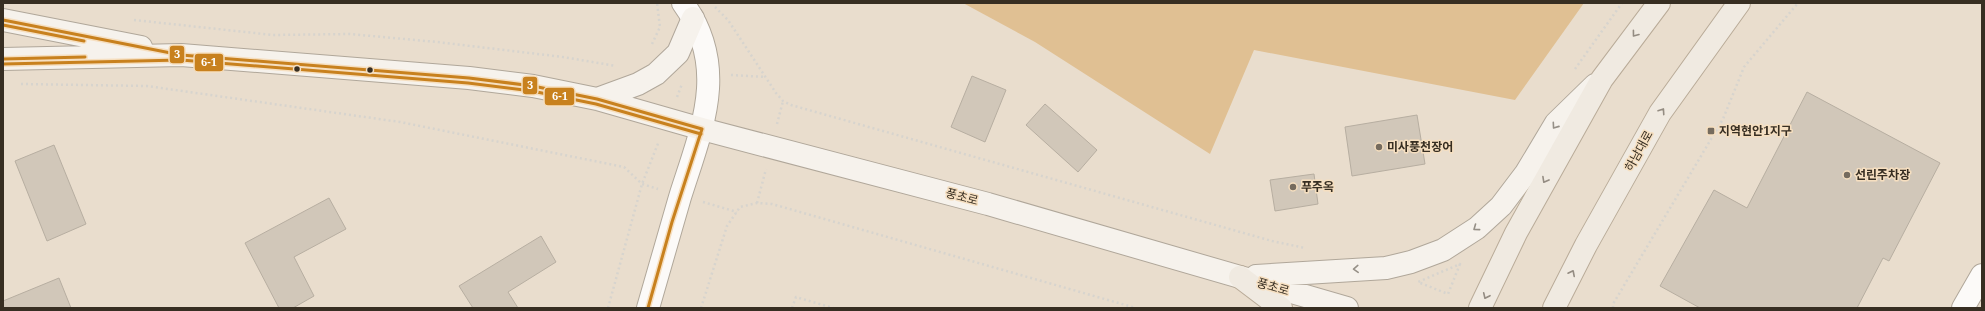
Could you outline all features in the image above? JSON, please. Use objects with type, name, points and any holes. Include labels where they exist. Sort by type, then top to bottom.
[{"type":"main road","points":[[1480,308],[1516,233],[1602,78],[1658,3]]},
{"type":"main road","name":"하남대로","points":[[1554,308],[1586,246],[1660,114],[1739,3]]},
{"type":"main road","points":[[597,99],[638,84],[656,74],[678,53],[688,10]]},
{"type":"main road","points":[[3,20],[181,55]]},
{"type":"main road","points":[[3,59],[181,55]]},
{"type":"main road","name":"풍초로","points":[[181,55],[469,78],[533,86],[597,99],[702,129],[988,204],[1347,308]]},
{"type":"main road","points":[[1240,277],[1386,268],[1411,262],[1443,250],[1477,228],[1501,206],[1526,173],[1556,123],[1602,78]]},
{"type":"main road","points":[[1240,277],[1281,308]]},
{"type":"street","points":[[648,308],[672,222],[702,129],[708,98],[709,80],[707,61],[688,10]]},
{"type":"street","points":[[1963,308],[1982,275]]},
{"type":"path","points":[[651,46],[660,27],[657,3]]},
{"type":"path","points":[[711,3],[728,20],[783,101],[801,109],[1272,241],[1308,248]]},
{"type":"path","points":[[1613,308],[1613,304],[1723,119],[1744,67],[1798,3]]},
{"type":"path","points":[[131,19],[273,35],[350,34],[437,42],[563,57],[617,66]]},
{"type":"path","points":[[19,84],[147,86],[400,122],[624,167],[642,184],[608,308]]},
{"type":"path","points":[[701,308],[728,226],[740,208],[757,204],[772,204],[1136,308]]},
{"type":"path","points":[[1460,264],[1448,294],[1418,282],[1439,273],[1460,264]]},
{"type":"path","points":[[792,308],[796,297],[833,308]]},
{"type":"shaded area","points":[[963,3],[1584,3],[1515,100],[1254,50],[1210,154],[1035,42]]},
{"type":"building","points":[[972,76],[1006,90],[985,142],[951,127]]},
{"type":"building","name":"선린주차장","points":[[1807,92],[1940,163],[1889,261],[1883,258],[1857,308],[1700,308],[1660,286],[1714,190],[1747,208]]},
{"type":"building","points":[[1045,104],[1097,150],[1078,172],[1026,125]]},
{"type":"building","points":[[1417,115],[1425,164],[1352,176],[1345,127]]},
{"type":"building","points":[[54,145],[86,224],[47,241],[15,161]]},
{"type":"building","points":[[1314,174],[1318,204],[1275,211],[1270,180]]},
{"type":"building","points":[[329,198],[346,229],[294,257],[314,296],[293,308],[279,308],[245,243]]},
{"type":"building","points":[[541,236],[556,262],[508,292],[518,308],[473,308],[459,286]]},
{"type":"building","points":[[59,278],[71,308],[3,308],[3,301]]},
{"type":"transit line","name":"3","points":[[3,20],[181,55],[469,78],[533,86],[597,99],[702,129]]},
{"type":"transit line","name":"6-1","points":[[3,25],[84,41]]},
{"type":"transit line","name":"3","points":[[3,59],[85,57]]},
{"type":"transit line","name":"6-1","points":[[3,64],[181,60],[468,83],[532,91],[596,104],[701,134]]},
{"type":"transit line","name":"3","points":[[648,308],[672,222],[702,129]]},
{"type":"place","name":"지역현안1지구","points":[[1711,131]]},
{"type":"place","name":"미사풍천장어","points":[[1379,147]]},
{"type":"place","name":"선린주차장","points":[[1847,175]]},
{"type":"place","name":"푸주옥","points":[[1293,187]]}]
